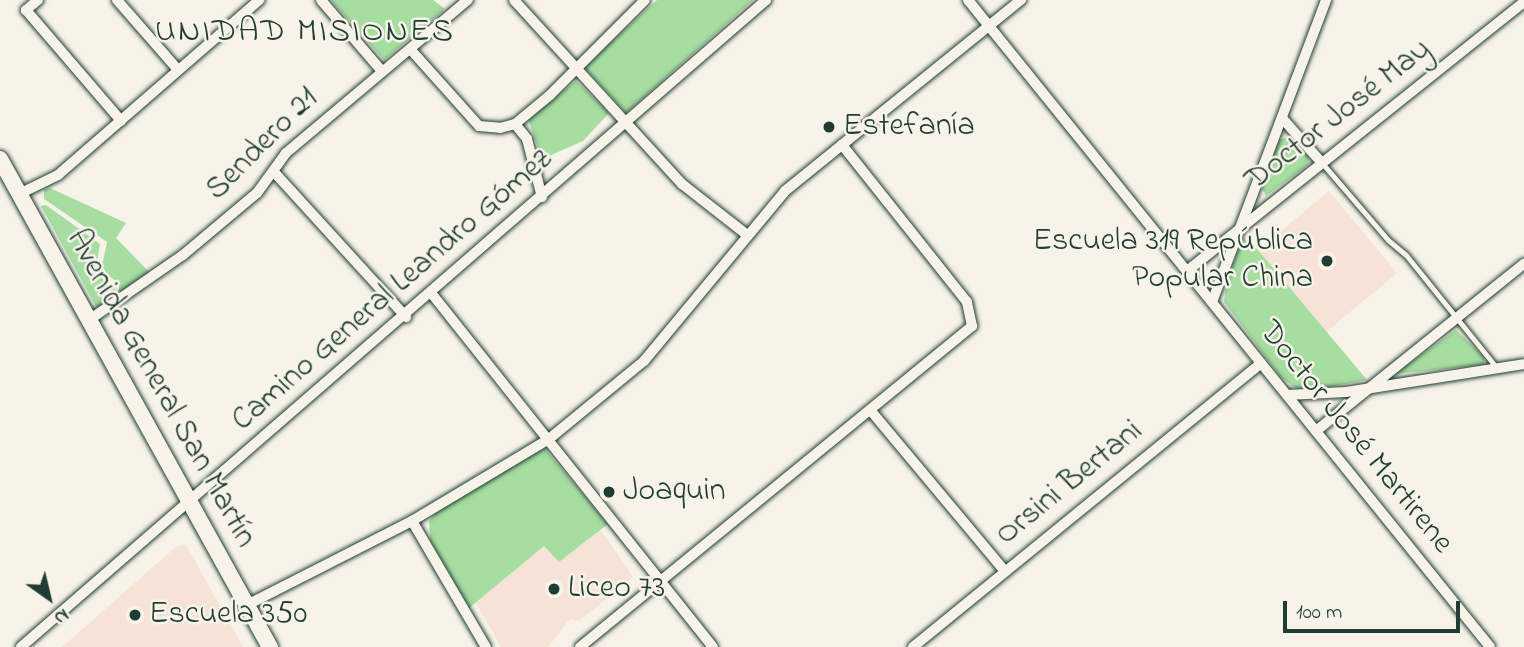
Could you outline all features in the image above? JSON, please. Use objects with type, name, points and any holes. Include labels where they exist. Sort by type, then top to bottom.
[{"type":"main road","name":"Avenida General San Martín","points":[[0,159],[270,647]]},
{"type":"street","points":[[38,0],[26,10],[121,121]]},
{"type":"street","points":[[117,0],[178,70]]},
{"type":"street","points":[[19,194],[58,175],[259,0]]},
{"type":"street","points":[[321,0],[381,70]]},
{"type":"street","name":"Sendero 21","points":[[89,320],[183,255],[257,193],[275,173],[286,153],[381,70],[411,50],[468,0]]},
{"type":"street","points":[[514,0],[573,68],[682,184],[746,234]]},
{"type":"street","points":[[411,50],[479,126],[500,128],[515,124],[645,0]]},
{"type":"street","name":"Camino General Leandro Gómez","points":[[21,647],[406,317],[766,0]]},
{"type":"street","name":"Doctor José Martirene","points":[[968,0],[1490,647]]},
{"type":"street","points":[[247,605],[412,521],[549,439],[644,361],[746,234],[785,191],[1021,0]]},
{"type":"street","points":[[1212,302],[1326,0]]},
{"type":"street","name":"Doctor José May","points":[[1187,271],[1524,2]]},
{"type":"street","points":[[1282,118],[1322,163]]},
{"type":"street","points":[[515,124],[527,139],[542,197]]},
{"type":"street","points":[[580,647],[969,331],[973,320],[967,302],[842,145]]},
{"type":"street","points":[[275,173],[406,317]]},
{"type":"street","points":[[1316,432],[1524,264]]},
{"type":"street","points":[[432,294],[713,647]]},
{"type":"street","name":"Orsini Bertani","points":[[913,647],[1261,363]]},
{"type":"street","points":[[1287,395],[1373,386],[1524,364]]},
{"type":"street","points":[[871,411],[1005,571]]},
{"type":"street","points":[[412,521],[486,647]]},
{"type":"lane","points":[[1322,163],[1458,318],[1497,368]]},
{"type":"shaded area","name":"Escuela 319 República Popular China","points":[[1329,191],[1397,273],[1326,332],[1258,250]]},
{"type":"shaded area","name":"Liceo 73","points":[[601,530],[633,577],[579,621],[570,619],[548,647],[501,647],[475,601],[544,546],[559,562]]},
{"type":"shaded area","points":[[186,545],[243,647],[62,647],[177,546]]},
{"type":"green space","points":[[331,0],[433,0],[445,9],[384,60]]},
{"type":"green space","points":[[657,0],[753,0],[626,113],[584,67]]},
{"type":"green space","points":[[576,81],[609,113],[583,141],[542,159],[528,119]]},
{"type":"green space","points":[[1288,137],[1309,156],[1308,165],[1266,196],[1261,186],[1279,140]]},
{"type":"green space","points":[[50,188],[126,223],[116,238],[150,273],[119,295],[119,283],[107,275],[102,266],[107,242],[44,199],[44,189]]},
{"type":"green space","points":[[46,205],[100,244],[95,274],[115,286],[115,294],[98,310],[41,206]]},
{"type":"green space","points":[[1243,237],[1258,250],[1367,380],[1311,390],[1295,388],[1281,377],[1224,302],[1226,284]]},
{"type":"green space","points":[[1456,330],[1484,357],[1484,365],[1395,374]]},
{"type":"green space","points":[[544,448],[608,524],[559,562],[544,546],[469,608],[430,540],[429,521],[439,509]]},
{"type":"place","name":"Estefanía","points":[[829,127]]},
{"type":"place","name":"Escuela 319 República Popular China","points":[[1327,261]]},
{"type":"place","name":"Joaquin","points":[[609,492]]},
{"type":"place","name":"Liceo 73","points":[[554,589]]},
{"type":"place","name":"Escuela 350","points":[[135,615]]},
{"type":"district","name":"UNIDAD MISIONES","points":[[305,33]]}]
